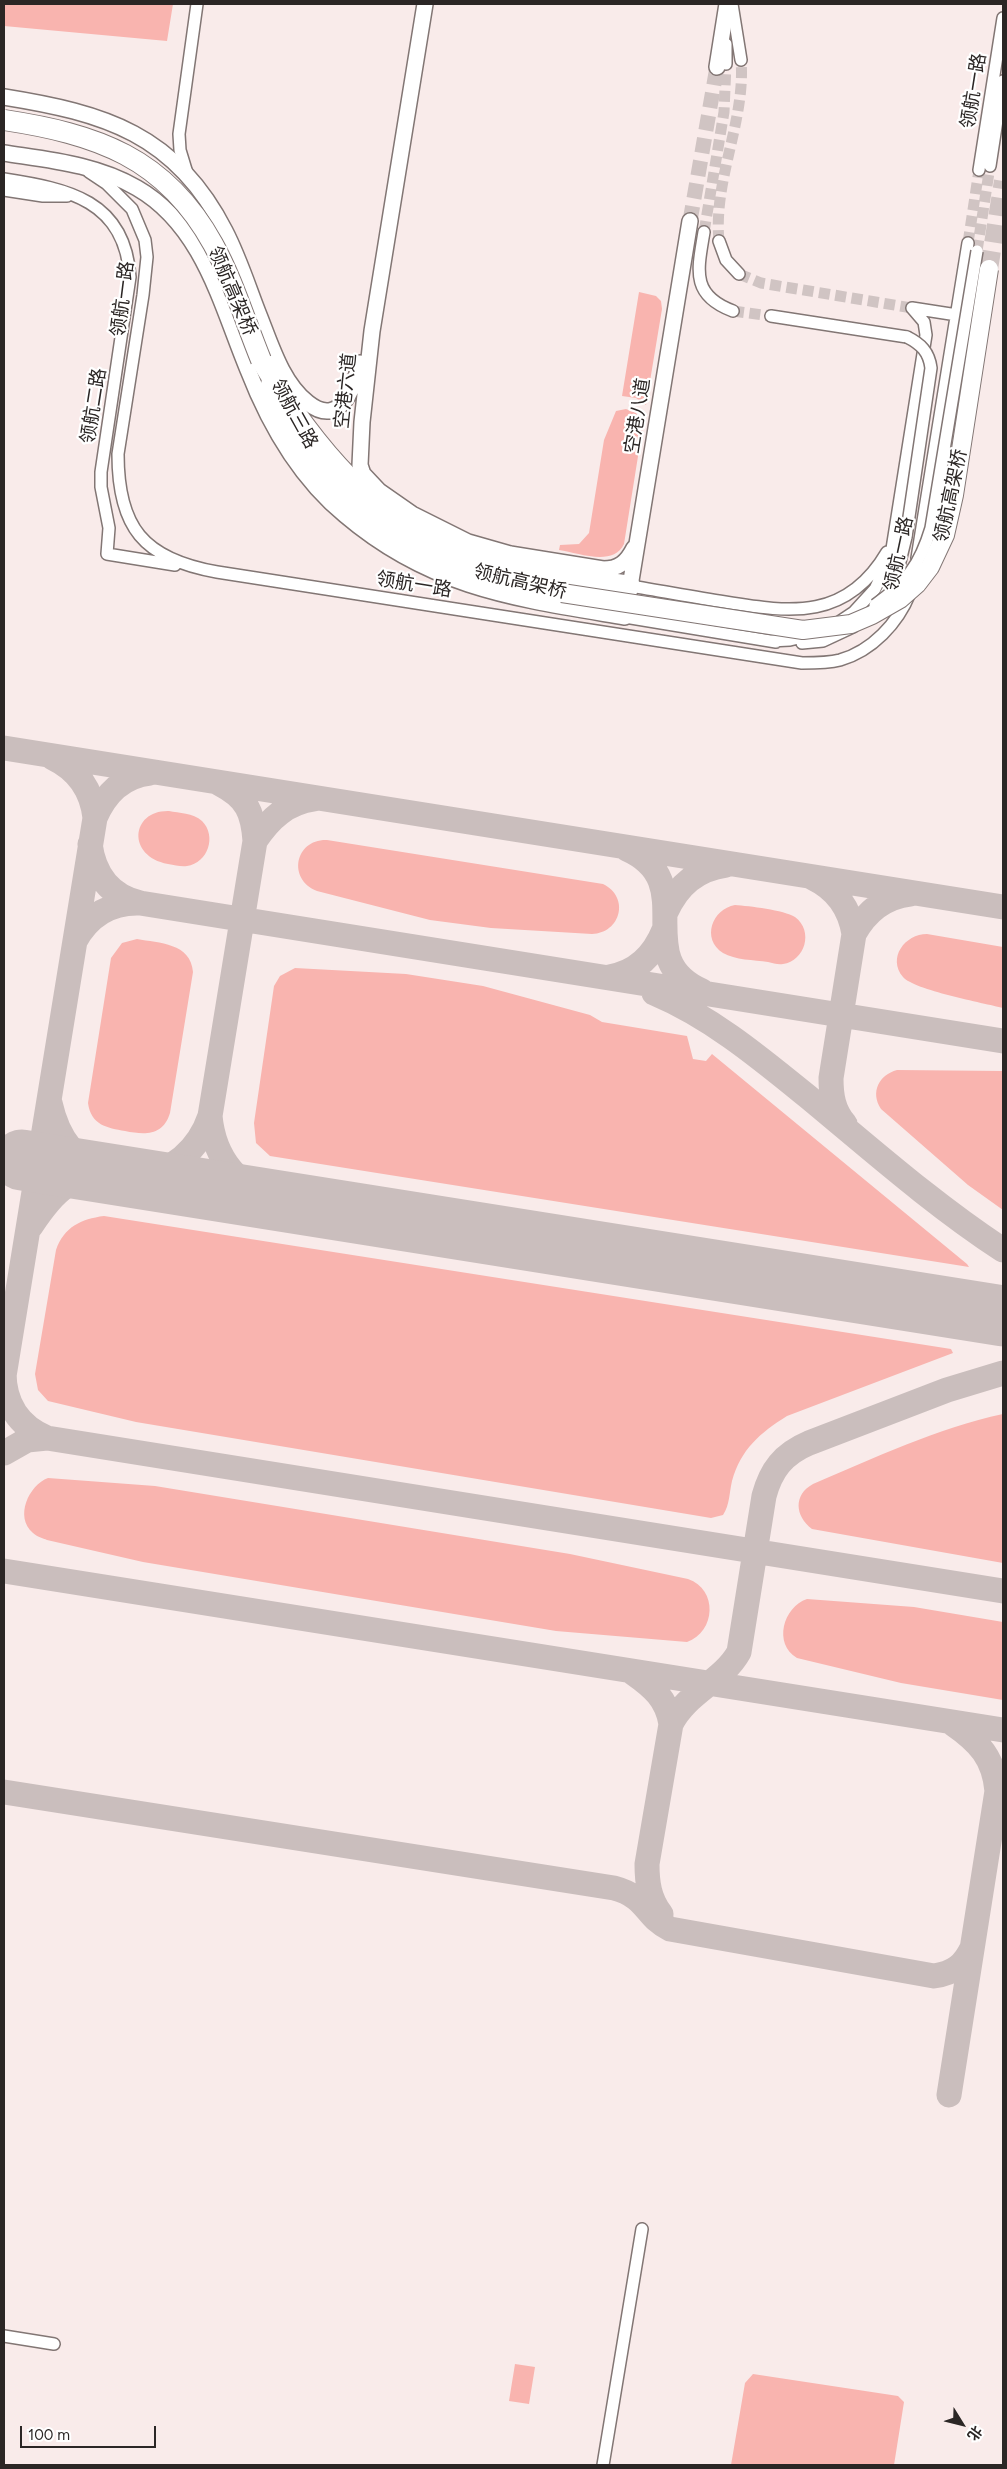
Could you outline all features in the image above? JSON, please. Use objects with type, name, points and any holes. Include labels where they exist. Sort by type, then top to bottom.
[{"type":"highway","name":"领航高架桥","points":[[4,120],[46,126],[97,141],[140,162],[164,181],[199,220],[214,245],[258,353]]},
{"type":"highway","points":[[258,353],[311,436],[358,488],[395,516],[430,538],[471,556],[500,565],[630,586]]},
{"type":"main road","name":"领航高架桥","points":[[258,353],[282,413],[314,465],[341,494],[361,511],[383,527],[427,553],[476,573],[523,585],[803,630],[851,624],[887,607],[917,584],[936,557],[945,535],[954,495],[989,269]]},
{"type":"street","points":[[189,176],[183,165],[179,134],[197,4]]},
{"type":"street","name":"空港六道","points":[[425,4],[372,331],[362,422],[360,465],[368,481],[412,514],[449,534],[487,548],[510,554],[612,569],[624,562],[637,542]]},
{"type":"street","points":[[728,5],[741,60]]},
{"type":"street","points":[[722,66],[728,5]]},
{"type":"street","name":"领航一路","points":[[1003,18],[985,168],[1003,81]]},
{"type":"street","name":"领航三路","points":[[4,97],[52,104],[104,119],[143,139],[189,176],[225,230],[258,353],[272,422],[299,465],[344,514],[385,546],[407,559],[448,577],[513,598],[625,617]]},
{"type":"street","name":"领航三路","points":[[4,153],[101,171],[136,187],[164,208],[195,247],[215,285],[258,353],[281,369],[309,404],[321,410],[332,410],[340,406],[353,390],[372,331]]},
{"type":"street","name":"领航一路","points":[[59,162],[94,175],[120,195],[132,209],[145,240],[146,276],[118,454],[118,479],[126,514],[141,536],[165,556],[187,566],[783,662],[824,663],[841,660],[858,652],[886,631],[897,618],[910,594],[928,498],[957,315],[973,247],[938,499],[931,528],[921,556],[904,581],[874,605],[840,622],[803,630]]},
{"type":"street","name":"领航二路","points":[[4,179],[44,185],[76,195],[96,206],[115,225],[121,235],[130,262],[129,293],[101,472],[101,487],[109,528],[107,554],[187,566]]},
{"type":"street","points":[[4,190],[43,196],[76,195]]},
{"type":"street","name":"空港八道","points":[[625,617],[690,222]]},
{"type":"street","points":[[195,247],[195,234],[201,226],[214,223],[225,230]]},
{"type":"street","points":[[704,232],[698,271],[702,288],[715,302],[733,311]]},
{"type":"street","points":[[718,241],[726,260],[739,274]]},
{"type":"street","points":[[625,617],[794,644],[823,641],[841,634],[859,623],[890,590],[897,574],[926,335],[924,322],[912,308],[957,315]]},
{"type":"street","points":[[630,586],[778,610],[816,607],[837,600],[861,585],[882,562],[901,535],[931,368],[930,360],[922,347],[907,337],[771,316]]},
{"type":"street","points":[[603,2465],[642,2229]]},
{"type":"street","points":[[4,2336],[54,2344]]},
{"type":"shaded area","points":[[4,4],[173,4],[167,41],[4,26]]},
{"type":"shaded area","points":[[639,292],[656,296],[661,301],[662,309],[646,405],[636,398],[622,396]]},
{"type":"shaded area","points":[[626,409],[636,413],[643,425],[624,544],[619,551],[604,557],[559,550],[560,545],[579,544],[589,533],[604,440],[616,411]]},
{"type":"shaded area","points":[[169,811],[194,816],[207,827],[209,834],[208,848],[200,860],[194,864],[180,866],[154,859],[145,852],[140,843],[138,834],[141,825],[147,818],[156,813]]},
{"type":"shaded area","points":[[327,840],[603,884],[617,897],[619,905],[618,914],[610,928],[592,934],[491,928],[430,920],[317,891],[308,885],[301,878],[299,869],[302,853],[316,841]]},
{"type":"shaded area","points":[[735,905],[775,910],[795,917],[801,923],[804,930],[804,945],[801,952],[791,962],[781,964],[739,958],[723,953],[712,940],[712,925],[720,912]]},
{"type":"shaded area","points":[[927,934],[1003,947],[1003,1008],[921,987],[903,977],[897,962],[901,948],[912,938]]},
{"type":"shaded area","points":[[137,939],[173,946],[180,950],[191,962],[193,972],[170,1113],[163,1126],[158,1130],[146,1133],[106,1127],[96,1121],[88,1103],[111,958],[122,943]]},
{"type":"shaded area","points":[[295,968],[406,974],[483,986],[590,1015],[602,1022],[687,1036],[693,1059],[706,1061],[712,1054],[969,1267],[270,1156],[256,1143],[254,1123],[274,986],[280,976]]},
{"type":"shaded area","points":[[897,1070],[1003,1071],[1003,1210],[968,1185],[881,1109],[876,1096],[878,1085],[885,1076]]},
{"type":"shaded area","points":[[104,1216],[951,1349],[953,1353],[787,1416],[777,1422],[746,1451],[732,1481],[728,1503],[723,1515],[711,1518],[136,1422],[48,1401],[38,1390],[35,1374],[56,1250],[64,1235],[74,1226],[88,1219]]},
{"type":"shaded area","points":[[1003,1414],[1003,1563],[812,1529],[802,1518],[799,1500],[802,1494],[813,1484],[930,1435]]},
{"type":"shaded area","points":[[48,1478],[155,1486],[570,1554],[688,1579],[698,1584],[705,1592],[710,1610],[708,1620],[704,1629],[697,1637],[687,1642],[556,1631],[143,1562],[47,1540],[33,1533],[27,1526],[25,1519],[24,1510],[26,1502],[35,1487]]},
{"type":"shaded area","points":[[807,1599],[914,1607],[1003,1622],[1003,1700],[901,1683],[797,1658],[785,1644],[784,1626],[792,1610],[799,1603]]},
{"type":"shaded area","points":[[515,2364],[535,2367],[529,2404],[509,2401]]},
{"type":"shaded area","points":[[753,2374],[898,2396],[904,2402],[894,2465],[731,2465],[745,2383]]},
{"type":"taxiway","points":[[4,748],[1003,907]]},
{"type":"taxiway","points":[[4,1376],[95,818],[91,799],[82,782],[70,768],[53,758]]},
{"type":"taxiway","points":[[95,818],[104,801],[123,782],[150,773]]},
{"type":"taxiway","points":[[137,1178],[150,1175],[173,1165],[199,1139],[210,1116],[255,841],[247,807],[237,795],[220,784]]},
{"type":"taxiway","points":[[255,841],[267,825],[287,808],[314,799]]},
{"type":"taxiway","points":[[90,844],[95,865],[105,882],[120,895],[140,903],[1003,1041]]},
{"type":"taxiway","points":[[627,849],[649,864],[660,881],[664,900],[665,941],[669,960],[680,977],[702,991]]},
{"type":"taxiway","points":[[666,912],[676,894],[690,880],[706,870],[726,865]]},
{"type":"taxiway","points":[[813,878],[829,888],[841,901],[849,916],[854,934],[831,1078],[834,1102],[845,1124]]},
{"type":"taxiway","points":[[854,934],[870,912],[892,898],[910,894]]},
{"type":"taxiway","points":[[75,941],[87,924],[102,912],[120,905],[140,903]]},
{"type":"taxiway","points":[[609,977],[619,975],[636,967],[649,955],[664,930]]},
{"type":"taxiway","points":[[654,993],[695,1014],[734,1039],[952,1214],[1003,1250]]},
{"type":"taxiway","points":[[50,1103],[58,1128],[71,1149],[89,1164],[114,1174]]},
{"type":"taxiway","points":[[210,1116],[217,1146],[231,1170],[252,1188],[280,1201]]},
{"type":"taxiway","points":[[31,1226],[48,1203],[65,1187],[87,1177],[116,1175]]},
{"type":"taxiway","points":[[4,1372],[7,1394],[15,1412],[28,1427],[47,1438]]},
{"type":"taxiway","points":[[671,1724],[686,1704],[724,1671],[739,1652],[764,1496],[770,1478],[779,1464],[792,1452],[809,1443],[947,1390],[1003,1373]]},
{"type":"taxiway","points":[[4,1453],[27,1440],[47,1438],[1003,1591]]},
{"type":"taxiway","points":[[4,1571],[1003,1730]]},
{"type":"taxiway","points":[[633,1673],[658,1694],[666,1707],[671,1724],[647,1864],[650,1890],[661,1914]]},
{"type":"taxiway","points":[[949,2095],[997,1791],[993,1769],[984,1752],[978,1744],[953,1724]]},
{"type":"taxiway","points":[[4,1792],[614,1888],[634,1897],[655,1919],[670,1929],[934,1976],[947,1973],[958,1967],[966,1959],[972,1948]]},
{"type":"runway","points":[[22,1160],[1003,1316]]},
{"type":"tunnel","points":[[719,241],[718,218],[739,105],[741,60]]},
{"type":"tunnel","points":[[704,232],[724,112],[726,64]]},
{"type":"tunnel","points":[[690,221],[717,67]]},
{"type":"tunnel","points":[[977,251],[990,166]]},
{"type":"tunnel","points":[[968,243],[979,170]]},
{"type":"tunnel","points":[[989,269],[1003,181]]},
{"type":"tunnel","points":[[739,274],[761,283],[912,308]]},
{"type":"tunnel","points":[[733,311],[771,316]]}]
